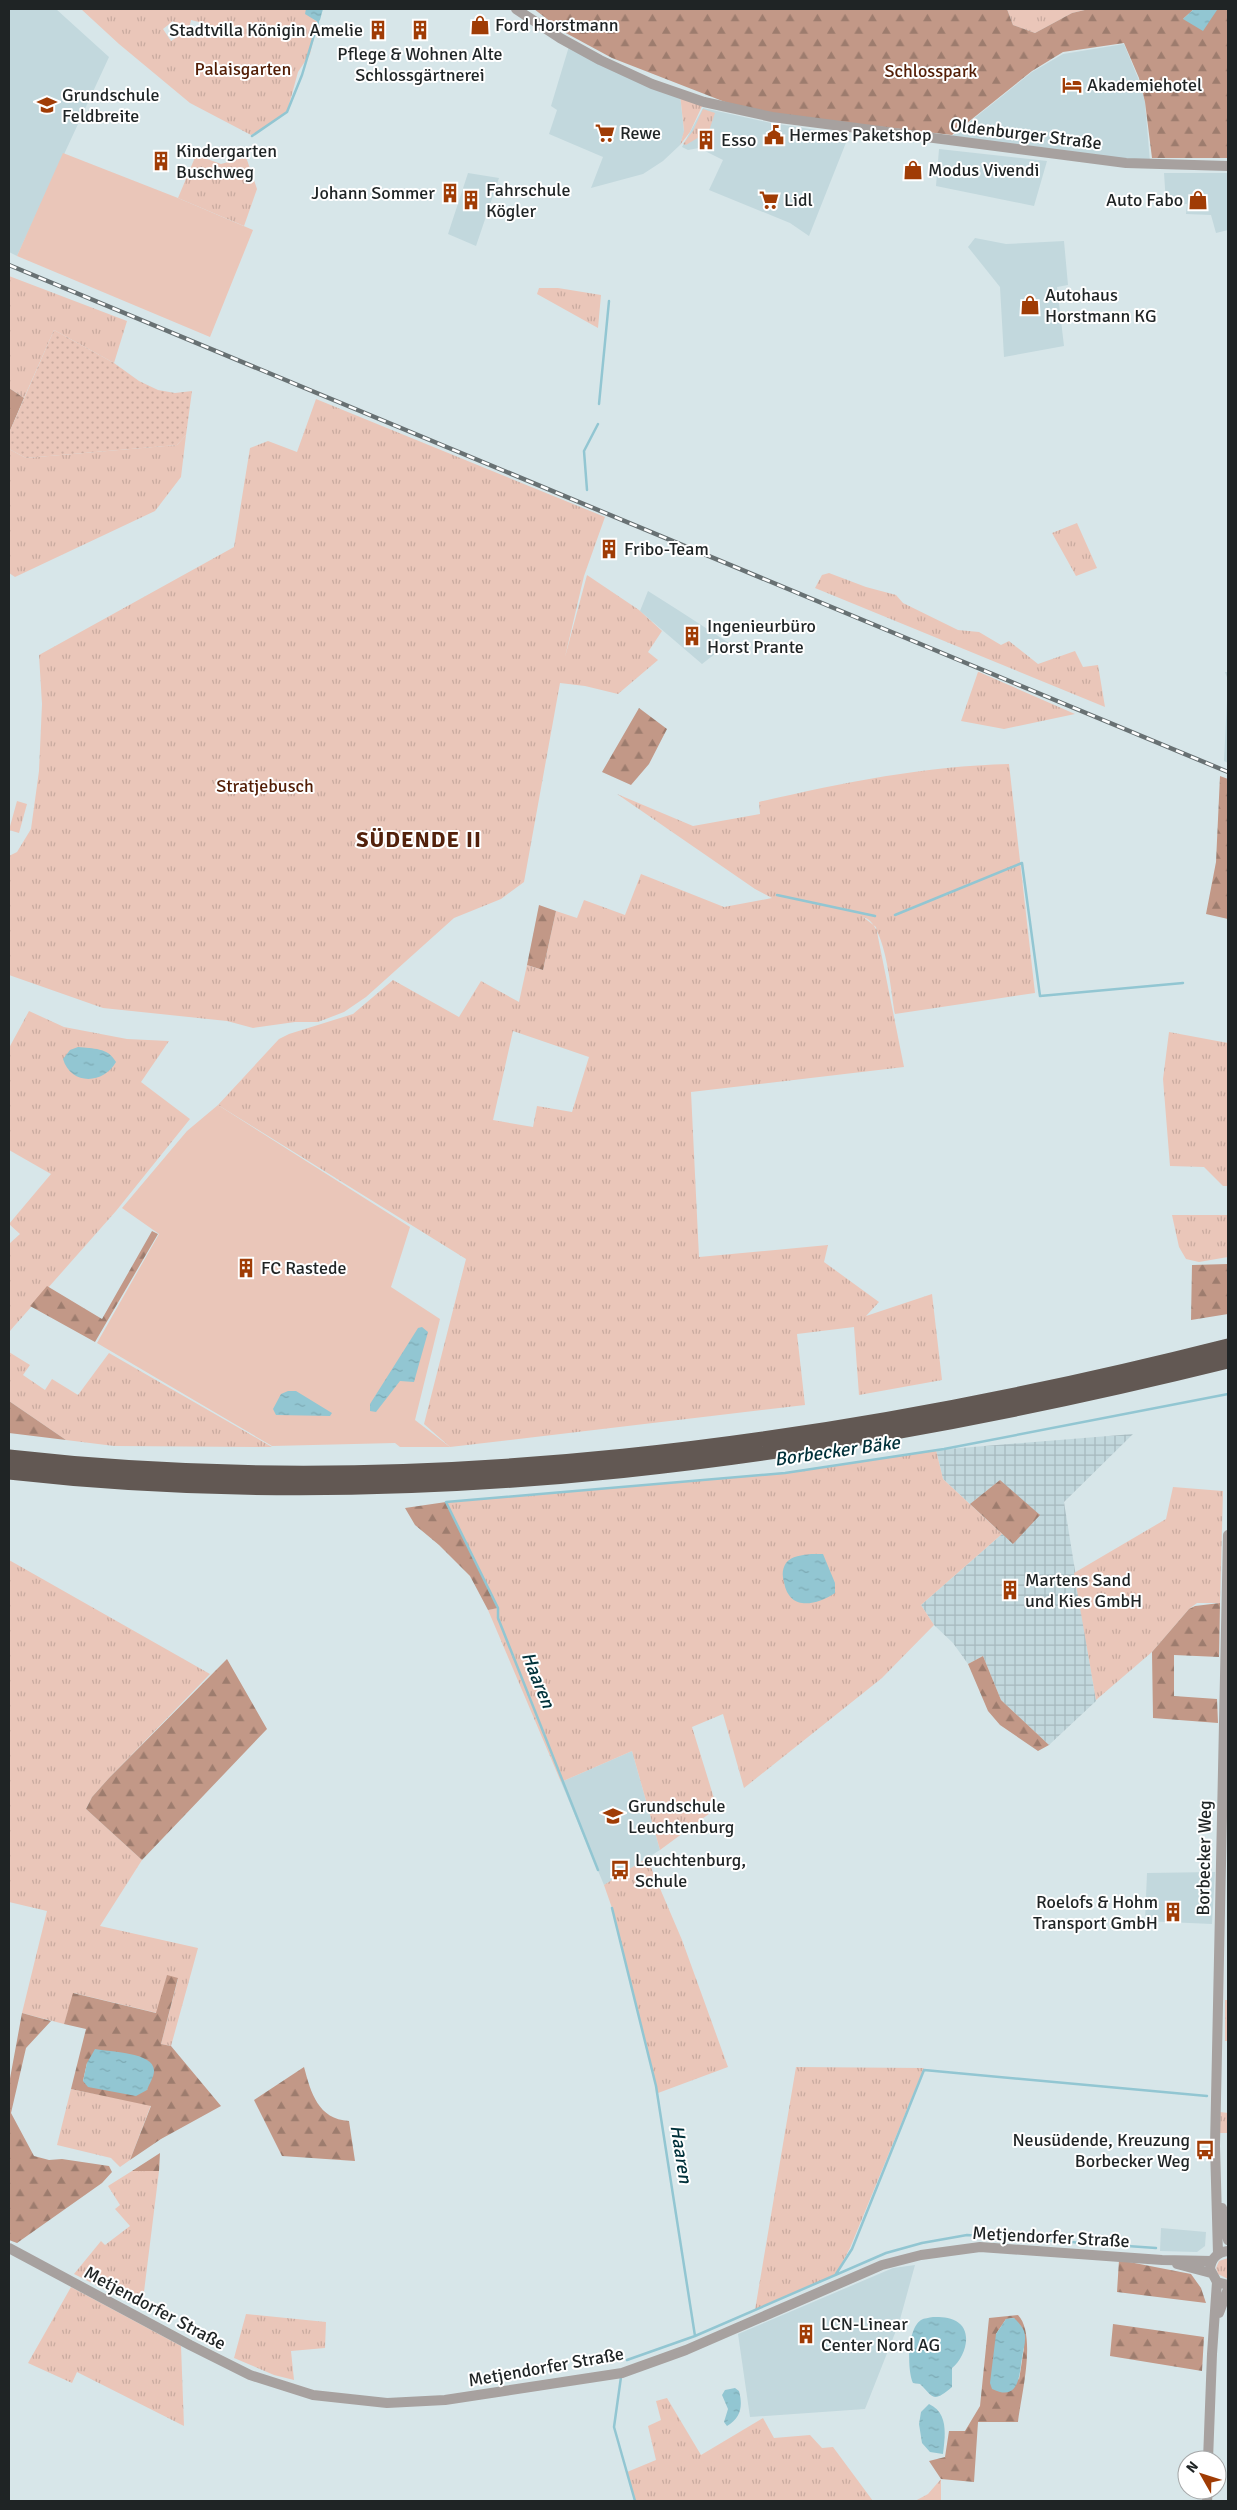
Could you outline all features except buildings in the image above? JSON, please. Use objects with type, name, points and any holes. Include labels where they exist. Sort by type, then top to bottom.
[{"type":"highway","points":[[9,1458],[91,1466],[241,1473],[411,1472],[576,1461],[748,1440],[917,1413],[1113,1373],[1224,1354]]},
{"type":"highway","points":[[9,1472],[137,1484],[327,1488],[505,1482],[586,1475],[749,1456],[1009,1410],[1224,1354]]},
{"type":"street","name":"Oldenburger Straße","points":[[516,9],[560,38],[600,60],[652,84],[704,102],[772,117],[1126,163],[1228,166]]},
{"type":"street","name":"Borbecker Weg","points":[[1211,2273],[1219,2255],[1215,2146],[1217,1977],[1228,1534]]},
{"type":"street","name":"Borbecker Weg","points":[[1216,2183],[1228,2240]]},
{"type":"street","name":"Metjendorfer Straße","points":[[9,2248],[250,2375],[313,2395],[387,2403],[445,2400],[622,2373],[686,2350],[882,2265],[921,2255],[980,2247],[1162,2260],[1219,2255]]},
{"type":"street","name":"Metjendorfer Straße","points":[[1162,2260],[1211,2273]]},
{"type":"street","points":[[1208,2450],[1217,2282],[1211,2273]]},
{"type":"street","points":[[1217,2282],[1228,2285]]},
{"type":"street","points":[[1216,2321],[1228,2290]]},
{"type":"shaded area","name":"Grundschule Feldbreite","points":[[9,9],[56,9],[109,57],[17,256],[9,252]]},
{"type":"shaded area","points":[[570,43],[680,94],[684,132],[680,145],[663,161],[643,174],[591,188],[603,157],[549,134],[557,110],[551,106]]},
{"type":"shaded area","points":[[1124,44],[1138,78],[1145,102],[1150,162],[952,136],[1032,72],[1063,54]]},
{"type":"shaded area","points":[[703,108],[771,123],[849,135],[809,236],[790,223],[709,190],[723,160],[699,148],[688,150],[682,147]]},
{"type":"shaded area","points":[[939,149],[1047,161],[1034,206],[936,186]]},
{"type":"shaded area","points":[[468,173],[499,178],[476,246],[448,234]]},
{"type":"shaded area","points":[[1164,173],[1228,173],[1228,230],[1216,233],[1211,215],[1186,214],[1187,204],[1166,203]]},
{"type":"shaded area","points":[[975,238],[1006,244],[1064,241],[1068,285],[1057,287],[1064,346],[1004,357],[1000,287],[968,247]]},
{"type":"shaded area","points":[[648,591],[729,643],[702,664],[640,611]]},
{"type":"shaded area","points":[[1228,680],[1228,763],[1224,761]]},
{"type":"shaded area","points":[[1133,1434],[1064,1502],[1096,1701],[1049,1745],[1001,1700],[983,1656],[968,1664],[953,1643],[934,1625],[921,1605],[1002,1534],[1014,1544],[1000,1480],[970,1504],[943,1479],[936,1450]]},
{"type":"shaded area","name":"Grundschule Leuchtenburg","points":[[632,1751],[660,1850],[604,1885],[561,1782]]},
{"type":"shaded area","points":[[1215,1872],[1212,1924],[1145,1921],[1147,1873]]},
{"type":"shaded area","points":[[1161,2228],[1206,2232],[1205,2246],[1197,2252],[1160,2251]]},
{"type":"shaded area","points":[[915,2265],[899,2323],[865,2409],[750,2417],[738,2334],[893,2268]]},
{"type":"green space","name":"Palaisgarten","points":[[81,9],[306,9],[313,19],[318,22],[310,54],[298,72],[287,112],[251,135],[190,103],[119,44]],"holes":[[[191,20],[203,23],[200,37],[188,34]],[[173,21],[182,34],[171,41],[163,29]]]},
{"type":"green space","name":"Schlosspark","points":[[534,9],[1007,9],[1013,25],[1035,33],[1072,13],[1089,9],[1194,9],[1183,19],[1216,9],[1228,9],[1228,158],[1152,158],[1145,102],[1139,78],[1124,43],[1063,52],[1032,71],[952,135],[773,114],[725,102],[612,58],[564,32]]},
{"type":"green space","points":[[1007,9],[1089,9],[1072,13],[1035,33],[1013,25]]},
{"type":"green space","points":[[680,94],[704,102],[690,132],[680,145],[684,131]]},
{"type":"green space","points":[[703,109],[715,113],[709,131],[686,145],[683,144],[693,131]]},
{"type":"green space","points":[[63,153],[253,230],[210,337],[17,256]]},
{"type":"green space","points":[[196,155],[221,164],[246,157],[257,189],[244,226],[178,198]]},
{"type":"green space","points":[[9,276],[127,321],[114,363],[54,330],[24,398],[9,388]]},
{"type":"green space","points":[[539,288],[558,288],[601,295],[598,328],[537,294]]},
{"type":"green space","points":[[54,330],[114,363],[139,381],[158,390],[175,393],[192,391],[186,435],[177,445],[26,458],[9,449],[9,433]]},
{"type":"green space","points":[[9,388],[24,398],[9,433]]},
{"type":"green space","name":"Stratjebusch","points":[[316,399],[605,517],[584,576],[565,657],[587,575],[639,610],[662,631],[648,652],[658,660],[618,694],[585,686],[560,683],[524,882],[501,899],[454,918],[366,997],[344,1012],[318,1022],[295,1022],[253,1028],[227,1021],[103,1008],[9,975],[9,856],[17,852],[31,829],[39,771],[42,704],[39,655],[234,547],[250,448],[268,441],[297,452]]},
{"type":"green space","points":[[186,435],[181,477],[155,511],[15,577],[9,573],[9,449],[26,458],[177,445]]},
{"type":"green space","points":[[1077,523],[1097,568],[1076,576],[1052,533]]},
{"type":"green space","points":[[829,573],[866,587],[896,595],[903,603],[958,630],[979,632],[1001,645],[1009,641],[1038,664],[1075,651],[1083,667],[1098,665],[1105,707],[815,588],[822,575]]},
{"type":"green space","points":[[978,672],[1075,714],[1004,729],[961,721]]},
{"type":"green space","points":[[639,708],[667,729],[649,764],[631,785],[602,772]]},
{"type":"green space","points":[[1009,764],[1035,993],[895,1014],[886,960],[877,931],[904,1067],[691,1092],[699,1257],[828,1245],[824,1262],[879,1302],[866,1316],[932,1294],[942,1380],[859,1395],[854,1327],[797,1334],[805,1405],[450,1447],[424,1424],[466,1259],[218,1105],[279,1039],[289,1034],[353,1014],[393,980],[459,1017],[481,981],[519,1002],[527,965],[543,970],[556,911],[577,918],[584,900],[625,915],[641,874],[724,907],[772,898],[755,889],[617,794],[693,826],[760,814],[759,802],[821,788],[946,768]],"holes":[[[513,1031],[589,1057],[572,1112],[537,1106],[533,1127],[493,1120]]]},
{"type":"green space","points":[[1220,776],[1228,779],[1228,919],[1206,914],[1216,862]]},
{"type":"green space","points":[[17,801],[27,804],[19,833],[9,830]]},
{"type":"green space","points":[[539,905],[556,911],[543,970],[527,965]]},
{"type":"green space","points":[[29,1011],[64,1027],[127,1039],[169,1041],[141,1082],[190,1119],[116,1211],[9,1332],[9,1244],[20,1234],[9,1224],[51,1174],[9,1150],[9,1048]]},
{"type":"green space","points":[[1169,1032],[1228,1043],[1228,1186],[1223,1186],[1204,1167],[1170,1166],[1163,1079]]},
{"type":"green space","points":[[218,1105],[410,1227],[391,1287],[440,1319],[415,1420],[450,1447],[400,1447],[395,1443],[272,1446],[97,1343],[159,1234],[122,1208],[187,1131]]},
{"type":"green space","points":[[1172,1215],[1228,1215],[1228,1257],[1199,1262],[1186,1259],[1179,1247]]},
{"type":"green space","points":[[152,1231],[158,1234],[95,1342],[30,1306],[47,1286],[102,1319]]},
{"type":"green space","points":[[1228,1264],[1228,1314],[1191,1320],[1192,1265]]},
{"type":"green space","points":[[9,1352],[30,1365],[23,1375],[45,1390],[52,1379],[78,1395],[109,1353],[272,1447],[114,1446],[66,1440],[9,1401]]},
{"type":"green space","points":[[9,1401],[66,1440],[9,1433]]},
{"type":"green space","points":[[936,1450],[943,1479],[1002,1534],[921,1605],[934,1625],[882,1678],[744,1788],[723,1714],[692,1727],[717,1808],[660,1850],[632,1751],[561,1782],[488,1610],[497,1608],[446,1502],[785,1473]]},
{"type":"green space","points":[[1000,1480],[1040,1515],[1013,1544],[970,1504]]},
{"type":"green space","points":[[1173,1487],[1223,1491],[1220,1603],[1197,1603],[1189,1609],[1152,1652],[1096,1700],[1074,1573],[1166,1519]]},
{"type":"green space","points":[[446,1502],[498,1608],[488,1610],[470,1576],[439,1545],[415,1525],[405,1508]]},
{"type":"green space","points":[[9,1560],[210,1674],[109,1778],[92,1797],[86,1809],[142,1860],[100,1926],[198,1948],[171,2046],[161,2044],[178,1979],[167,1976],[157,2013],[74,1993],[64,2024],[22,2013],[47,1911],[9,1902]]},
{"type":"green space","points":[[1220,1603],[1219,1657],[1174,1655],[1174,1696],[1217,1699],[1218,1723],[1153,1718],[1152,1652],[1189,1609],[1195,1606]]},
{"type":"green space","points":[[983,1656],[1001,1700],[1049,1745],[1038,1751],[1000,1725],[988,1711],[968,1664]]},
{"type":"green space","points":[[227,1659],[267,1729],[142,1860],[86,1809],[92,1797],[109,1778]]},
{"type":"green space","points":[[647,1858],[682,1940],[728,2067],[658,2093],[612,1908],[604,1885]]},
{"type":"green space","points":[[167,1975],[178,1978],[161,2044],[171,2046],[221,2106],[161,2139],[130,2160],[151,2106],[71,2089],[86,2029],[64,2024],[73,1993],[156,2013]],"holes":[[[87,2063],[148,2090],[83,2081]]]},
{"type":"green space","points":[[1225,2000],[1228,2000],[1228,2041],[1225,2041]]},
{"type":"green space","points":[[22,2013],[51,2021],[26,2048],[11,2113],[34,2156],[49,2160],[62,2159],[109,2166],[112,2172],[102,2183],[17,2243],[9,2240],[9,2084]]},
{"type":"green space","points":[[304,2067],[313,2095],[323,2110],[338,2119],[349,2121],[355,2161],[282,2156],[254,2100]]},
{"type":"green space","points":[[796,2067],[924,2068],[850,2248],[836,2274],[755,2310]]},
{"type":"green space","points":[[71,2089],[151,2105],[130,2160],[120,2167],[111,2158],[57,2145]]},
{"type":"green space","points":[[1220,2112],[1228,2113],[1228,2133],[1220,2133]]},
{"type":"green space","points":[[160,2153],[159,2171],[132,2171]]},
{"type":"green space","points":[[132,2171],[159,2171],[142,2308],[74,2274],[101,2241],[105,2245],[130,2226],[115,2209],[120,2205],[108,2186]]},
{"type":"green space","points":[[1228,2258],[1228,2279],[1218,2274],[1216,2268],[1219,2261]]},
{"type":"green space","points":[[1119,2260],[1191,2274],[1201,2288],[1206,2303],[1117,2292]]},
{"type":"green space","points":[[71,2287],[181,2346],[184,2426],[77,2372],[72,2383],[28,2363]]},
{"type":"green space","points":[[246,2314],[326,2322],[325,2348],[291,2351],[294,2380],[274,2375],[234,2358]]},
{"type":"green space","points":[[1018,2315],[1024,2324],[1027,2351],[1018,2422],[978,2422],[974,2482],[941,2479],[929,2461],[945,2457],[949,2431],[965,2431],[980,2406],[989,2318]],"holes":[[[1014,2318],[1024,2348],[1019,2380],[996,2334],[1006,2319]]]},
{"type":"green space","points":[[1113,2324],[1204,2337],[1202,2371],[1110,2356]]},
{"type":"green space","points":[[667,2398],[701,2455],[763,2418],[774,2438],[810,2435],[822,2448],[833,2447],[873,2501],[635,2501],[627,2472],[656,2460],[648,2426],[661,2420],[656,2401]]},
{"type":"green space","points":[[941,2479],[941,2501],[915,2501],[928,2494]]},
{"type":"water","points":[[306,9],[323,9],[320,20],[318,22],[305,14]]},
{"type":"water","points":[[1194,9],[1217,10],[1203,31],[1183,19]]},
{"type":"water","points":[[78,1047],[104,1051],[113,1057],[116,1062],[104,1075],[88,1079],[80,1078],[67,1068],[63,1059],[70,1050]]},
{"type":"water","points":[[422,1327],[428,1332],[414,1382],[400,1381],[376,1412],[370,1411],[370,1404],[418,1328]]},
{"type":"water","points":[[288,1391],[296,1391],[332,1413],[330,1416],[276,1415],[273,1409],[281,1394]]},
{"type":"water","points":[[811,1554],[823,1554],[835,1583],[835,1593],[811,1603],[797,1602],[791,1598],[787,1591],[783,1570],[786,1563],[791,1559]]},
{"type":"water","points":[[95,2049],[130,2054],[147,2060],[152,2065],[154,2071],[147,2090],[136,2096],[88,2087],[83,2081],[87,2063]]},
{"type":"water","points":[[933,2317],[948,2318],[956,2321],[962,2325],[966,2338],[961,2358],[952,2368],[952,2387],[937,2397],[931,2395],[920,2384],[913,2383],[909,2360],[911,2340],[916,2325],[922,2319]]},
{"type":"water","points":[[1014,2318],[1025,2334],[1020,2373],[1013,2390],[1001,2392],[992,2389],[990,2383],[996,2334],[1006,2319]]},
{"type":"water","points":[[735,2388],[739,2391],[741,2407],[738,2415],[727,2426],[724,2422],[728,2409],[722,2395],[725,2390]]},
{"type":"water","points":[[929,2404],[940,2413],[943,2419],[945,2433],[943,2454],[930,2452],[922,2443],[919,2424],[921,2412]]},
{"type":"waterway","points":[[252,136],[287,112],[302,75],[318,22]]},
{"type":"waterway","points":[[599,404],[609,301]]},
{"type":"waterway","points":[[587,490],[584,451],[598,424]]},
{"type":"waterway","points":[[895,915],[1022,863],[1040,996],[1183,983]]},
{"type":"waterway","points":[[777,895],[875,916]]},
{"type":"waterway","name":"Borbecker Bäke","points":[[598,1870],[498,1618],[498,1608],[446,1502],[785,1473],[944,1449],[1228,1394]]},
{"type":"waterway","name":"Haaren","points":[[612,1908],[656,2086],[695,2336],[627,2360]]},
{"type":"waterway","points":[[836,2274],[852,2249],[924,2070],[1207,2096]]},
{"type":"waterway","points":[[695,2336],[886,2253],[922,2243],[967,2235],[1156,2248]]},
{"type":"waterway","name":"Haaren","points":[[621,2377],[614,2427],[635,2501]]},
{"type":"railway","points":[[9,265],[1228,772]]},
{"type":"place","name":"Ford Horstmann","points":[[480,25]]},
{"type":"place","name":"Stadtvilla Königin Amelie","points":[[378,30]]},
{"type":"place","name":"Pflege & Wohnen Alte Schlossgärtnerei","points":[[420,30]]},
{"type":"place","name":"Akademiehotel","points":[[1072,85]]},
{"type":"place","name":"Grundschule Feldbreite","points":[[47,105]]},
{"type":"place","name":"Rewe","points":[[605,133]]},
{"type":"place","name":"Hermes Paketshop","points":[[774,135]]},
{"type":"place","name":"Esso","points":[[706,140]]},
{"type":"place","name":"Kindergarten Buschweg","points":[[161,161]]},
{"type":"place","name":"Modus Vivendi","points":[[913,170]]},
{"type":"place","name":"Johann Sommer","points":[[450,193]]},
{"type":"place","name":"Fahrschule Kögler","points":[[471,200]]},
{"type":"place","name":"Lidl","points":[[769,200]]},
{"type":"place","name":"Auto Fabo","points":[[1198,200]]},
{"type":"place","name":"Autohaus Horstmann KG","points":[[1030,305]]},
{"type":"place","name":"Fribo-Team","points":[[609,549]]},
{"type":"place","name":"Ingenieurbüro Horst Prante","points":[[692,636]]},
{"type":"place","name":"FC Rastede","points":[[246,1268]]},
{"type":"place","name":"Martens Sand und Kies GmbH","points":[[1010,1590]]},
{"type":"place","name":"Grundschule Leuchtenburg","points":[[613,1816]]},
{"type":"place","name":"Leuchtenburg, Schule","points":[[620,1870]]},
{"type":"place","name":"Roelofs & Hohm Transport GmbH","points":[[1173,1912]]},
{"type":"place","name":"Neusüdende, Kreuzung Borbecker Weg","points":[[1205,2150]]},
{"type":"place","name":"LCN-Linear Center Nord AG","points":[[806,2334]]},
{"type":"district","name":"SÜDENDE II","points":[[419,839]]}]
